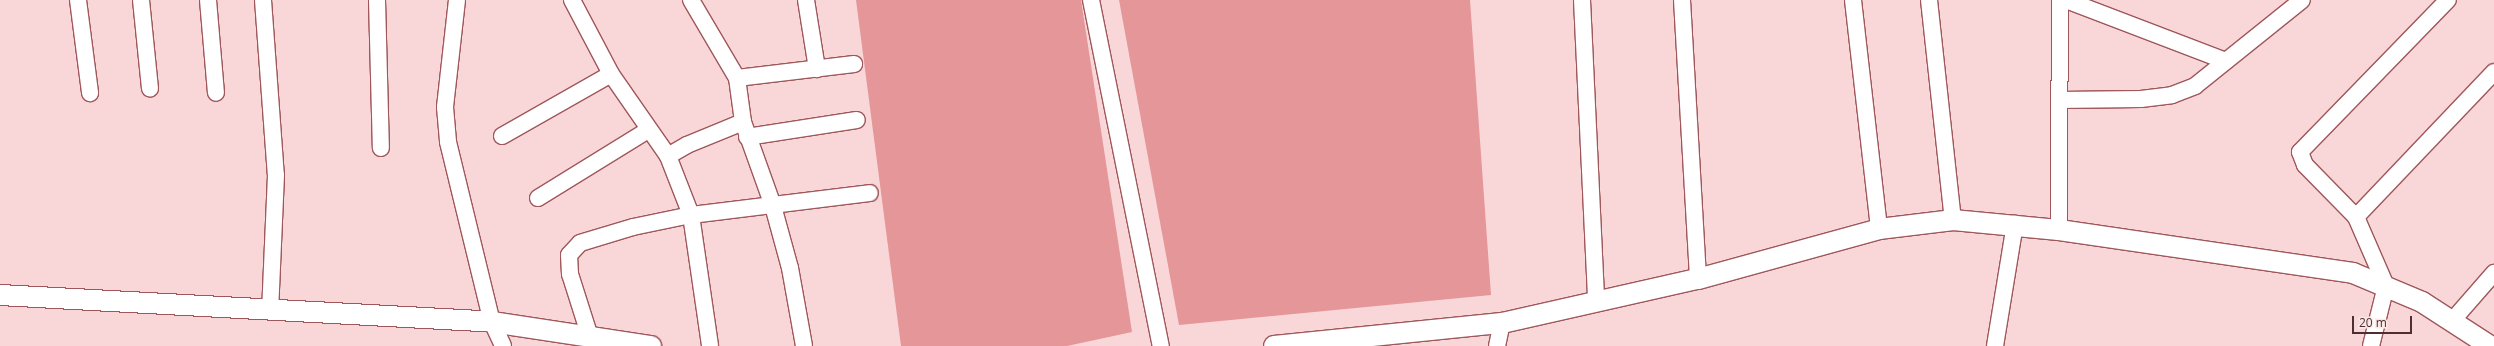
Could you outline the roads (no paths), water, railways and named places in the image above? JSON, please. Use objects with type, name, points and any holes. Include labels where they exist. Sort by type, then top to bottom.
[{"type":"street","points":[[78,0],[90,93]]},
{"type":"street","points":[[141,0],[150,89]]},
{"type":"street","points":[[208,0],[216,93]]},
{"type":"street","points":[[263,0],[276,175],[270,310]]},
{"type":"street","points":[[377,0],[381,148]]},
{"type":"street","points":[[457,0],[445,107],[448,142],[492,322],[503,346]]},
{"type":"street","points":[[572,0],[611,74],[648,130],[668,156],[691,215],[710,346]]},
{"type":"street","points":[[691,0],[738,78],[745,129],[773,206],[790,268],[804,346]]},
{"type":"street","points":[[806,0],[817,69]]},
{"type":"street","points":[[1091,0],[1161,346]]},
{"type":"street","points":[[1582,0],[1596,302]]},
{"type":"street","points":[[1682,0],[1698,279]]},
{"type":"street","points":[[1853,0],[1879,229]]},
{"type":"street","points":[[1929,0],[1953,220]]},
{"type":"street","points":[[2059,230],[2060,0]]},
{"type":"street","points":[[2066,0],[2226,61]]},
{"type":"street","points":[[2059,100],[2141,100],[2172,95],[2195,86],[2302,0]]},
{"type":"street","points":[[2371,346],[2386,286],[2356,217],[2305,165],[2300,152],[2448,0]]},
{"type":"street","points":[[738,78],[854,64]]},
{"type":"street","points":[[2356,217],[2494,72]]},
{"type":"street","points":[[502,136],[611,74]]},
{"type":"street","points":[[668,156],[687,145],[745,129],[857,120]]},
{"type":"street","points":[[538,198],[648,130]]},
{"type":"street","points":[[590,337],[570,274],[569,255],[580,243],[633,226],[691,215],[870,193]]},
{"type":"street","points":[[1274,346],[1502,324],[1698,279],[1879,229],[1953,220],[2015,224],[2353,273],[2422,302],[2490,346]]},
{"type":"street","points":[[1994,346],[2015,224]]},
{"type":"street","points":[[2452,321],[2494,273]]},
{"type":"street","points":[[0,295],[492,322],[650,346]]},
{"type":"street","points":[[1497,346],[1502,324]]}]
